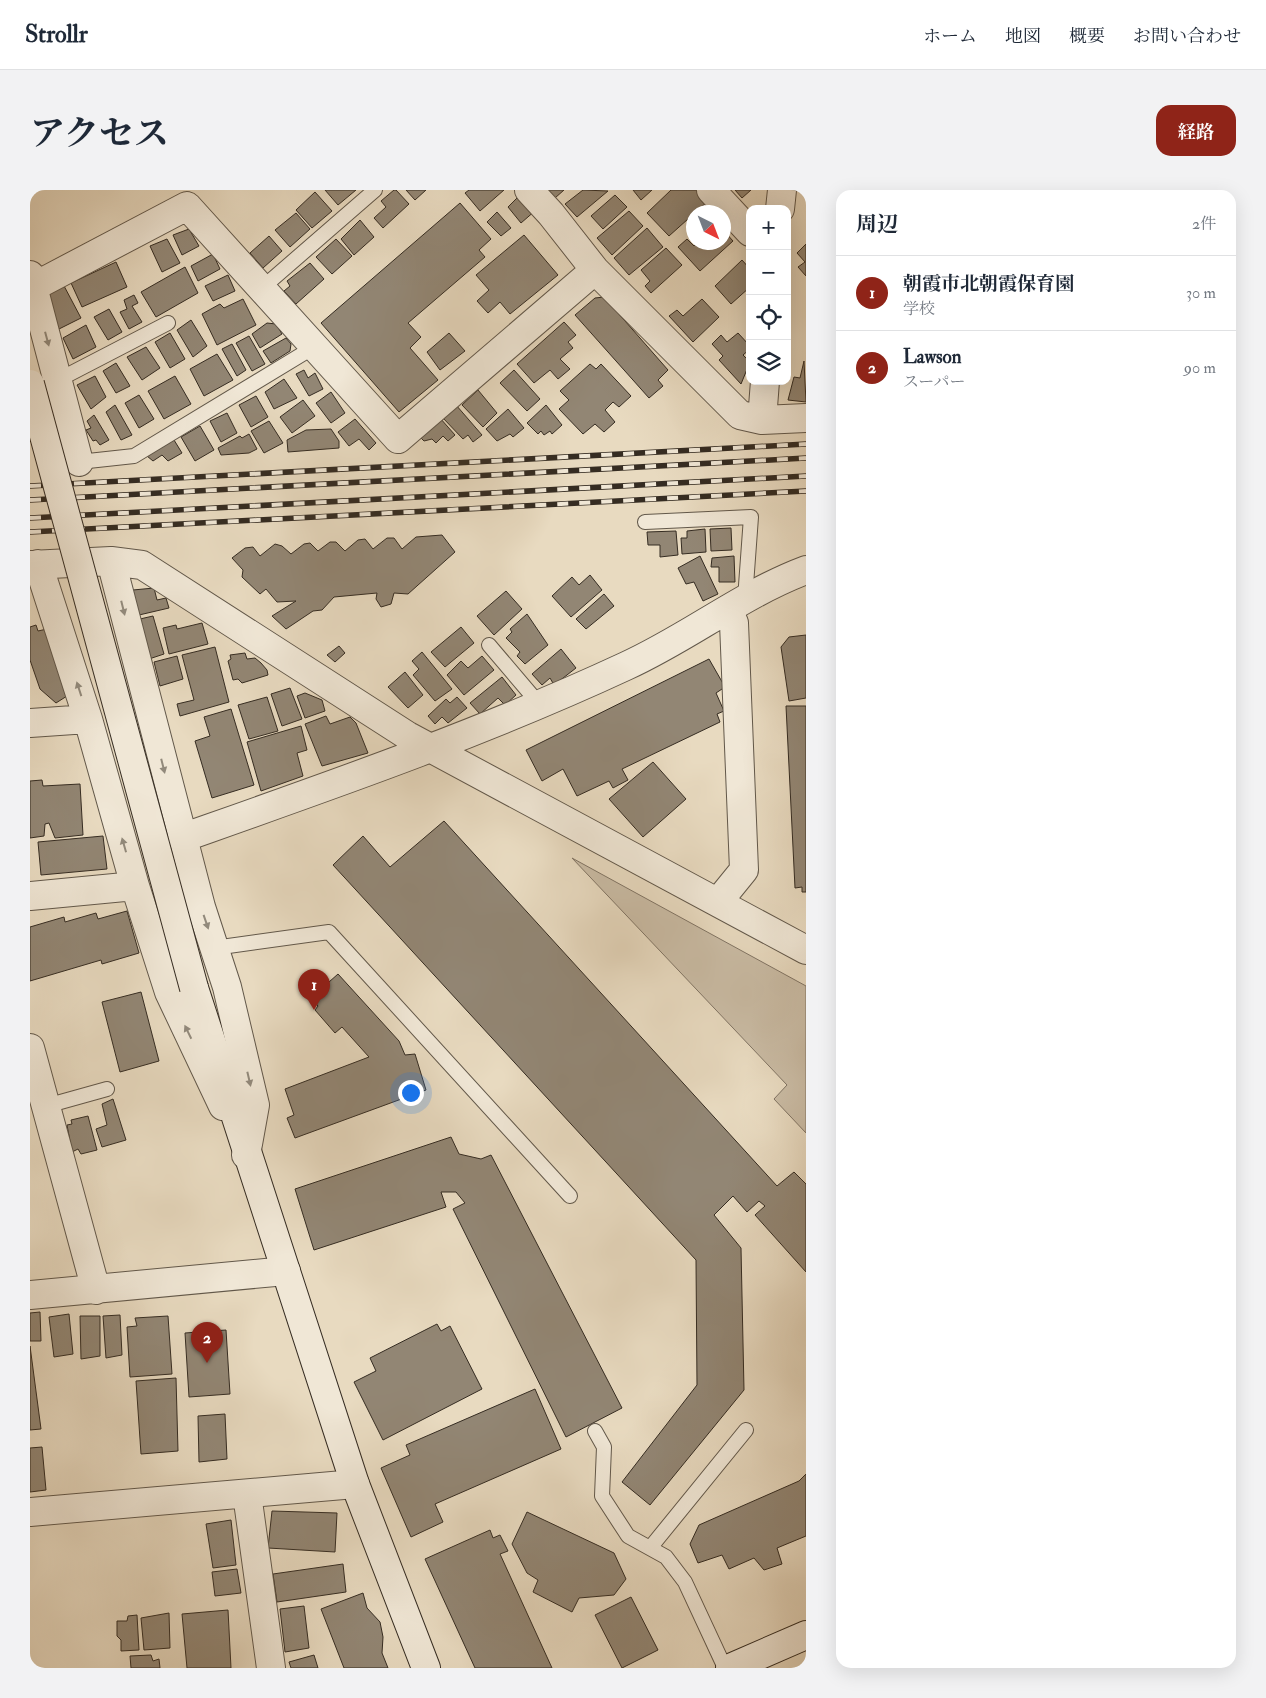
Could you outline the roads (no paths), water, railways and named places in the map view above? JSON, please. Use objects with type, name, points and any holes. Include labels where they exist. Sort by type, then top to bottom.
[{"type":"street","points":[[529,190],[552,214],[595,270],[740,415],[762,420],[806,418]]},
{"type":"street","points":[[711,190],[746,228]]},
{"type":"street","points":[[780,205],[782,190]]},
{"type":"street","points":[[78,462],[32,281],[187,206],[398,439],[595,270]]},
{"type":"street","points":[[30,384],[194,988],[246,1155],[286,1271],[354,1484],[426,1668]]},
{"type":"street","points":[[762,420],[765,385]]},
{"type":"street","points":[[30,411],[61,392]]},
{"type":"street","points":[[246,1155],[169,992],[135,886],[88,719],[34,564],[111,561],[142,565],[408,736],[806,950]]},
{"type":"street","points":[[111,561],[182,838],[214,948],[228,987],[256,1105],[246,1155]]},
{"type":"street","points":[[182,838],[304,796],[540,705],[629,665],[776,581],[806,570]]},
{"type":"street","points":[[718,902],[744,870],[734,622],[737,604]]},
{"type":"street","points":[[30,723],[88,719]]},
{"type":"street","points":[[30,896],[135,886]]},
{"type":"street","points":[[30,1048],[40,1097],[96,1290]]},
{"type":"street","points":[[30,1295],[286,1271]]},
{"type":"street","points":[[30,1512],[354,1484]]},
{"type":"street","points":[[247,1494],[271,1668]]},
{"type":"street","points":[[730,1668],[806,1636]]},
{"type":"lane","points":[[261,289],[375,190]]},
{"type":"lane","points":[[61,392],[168,323]]},
{"type":"lane","points":[[78,462],[134,456],[314,347]]},
{"type":"lane","points":[[645,522],[751,517],[737,604]]},
{"type":"lane","points":[[489,645],[540,705]]},
{"type":"lane","points":[[214,948],[329,932],[570,1196]]},
{"type":"lane","points":[[40,1097],[107,1089]]},
{"type":"lane","points":[[650,1548],[746,1430]]},
{"type":"lane","points":[[595,1431],[604,1447],[602,1496],[628,1536],[666,1558],[684,1582],[725,1668]]},
{"type":"railway","points":[[30,486],[806,444]]},
{"type":"railway","points":[[30,500],[806,458]]},
{"type":"railway","points":[[30,518],[806,476]]},
{"type":"railway","points":[[30,532],[806,491]]},
{"type":"place","name":"朝霞市北朝霞保育園","points":[[314,1010]]},
{"type":"place","name":"Lawson","points":[[207,1363]]}]
